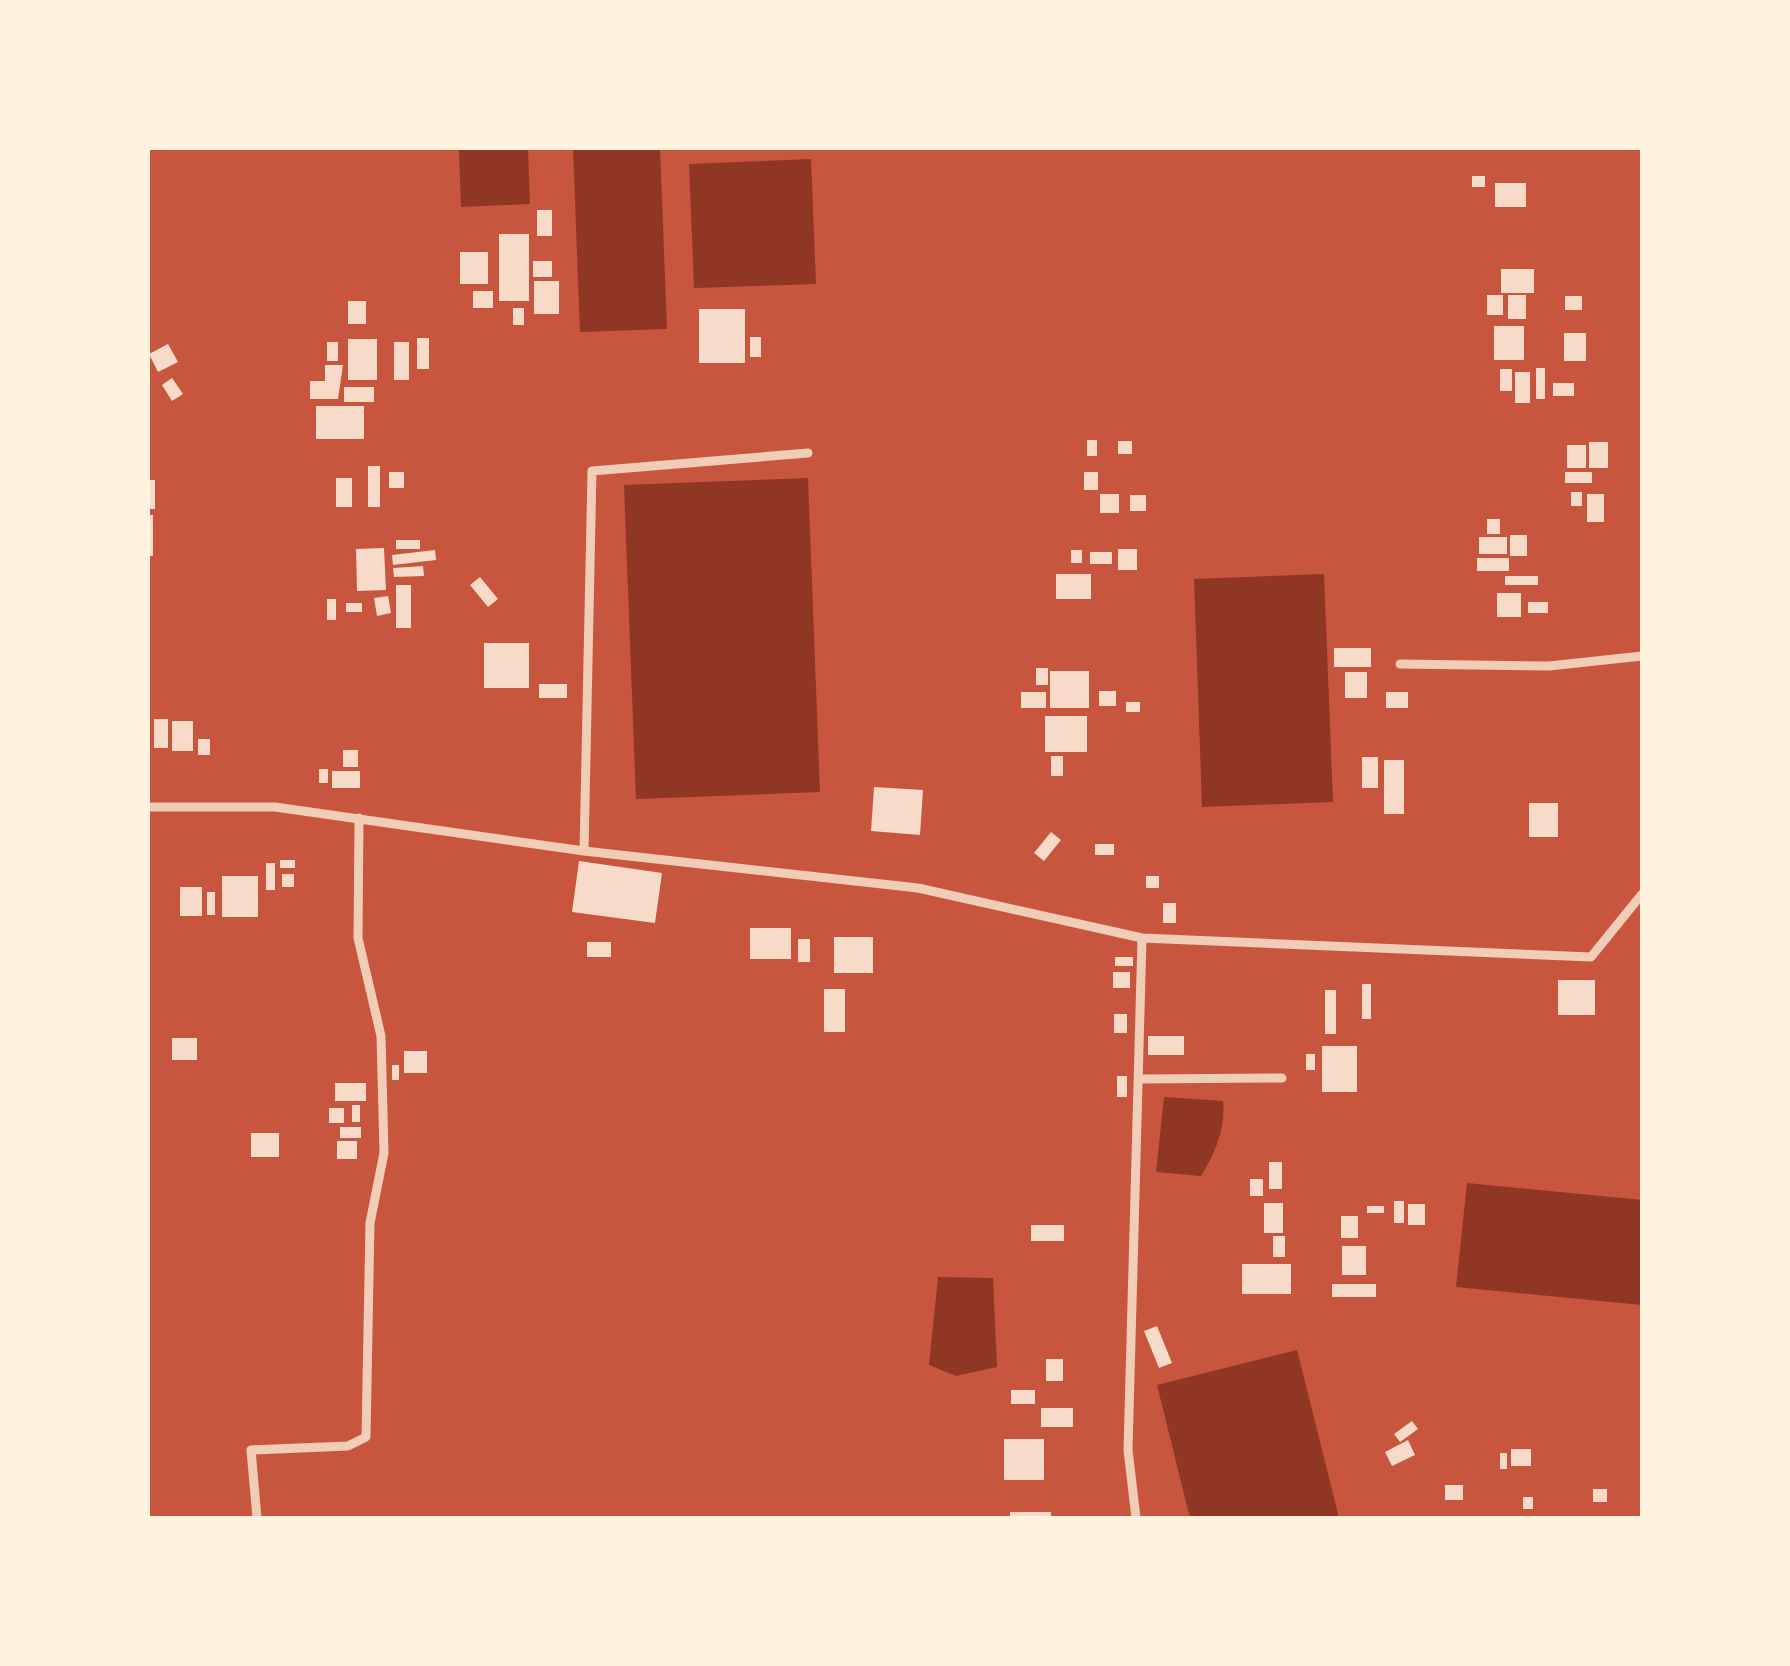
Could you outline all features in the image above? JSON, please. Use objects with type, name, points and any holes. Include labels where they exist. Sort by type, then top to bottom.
[{"type":"street","points":[[584,851],[592,471],[808,453]]},
{"type":"street","points":[[1400,664],[1549,666],[1642,656]]},
{"type":"street","points":[[148,807],[275,807],[584,851],[918,888],[1142,938],[1591,956],[1642,894]]},
{"type":"street","points":[[257,1518],[251,1450],[348,1446],[366,1437],[370,1223],[384,1153],[381,1036],[358,938],[360,818]]},
{"type":"street","points":[[1136,1518],[1128,1450],[1142,938]]},
{"type":"street","points":[[1139,1079],[1282,1078]]},
{"type":"shaded area","points":[[459,148],[528,148],[530,204],[461,207]]},
{"type":"shaded area","points":[[573,148],[660,148],[667,329],[580,332]]},
{"type":"shaded area","points":[[811,159],[816,284],[694,288],[689,164]]},
{"type":"shaded area","points":[[808,478],[820,792],[636,799],[624,485]]},
{"type":"shaded area","points":[[1324,574],[1333,802],[1202,807],[1194,579]]},
{"type":"shaded area","points":[[1164,1097],[1223,1101],[1218,1140],[1201,1176],[1156,1172]]},
{"type":"shaded area","points":[[1467,1183],[1642,1200],[1642,1305],[1456,1287]]},
{"type":"shaded area","points":[[938,1277],[993,1278],[997,1367],[956,1376],[929,1365]]},
{"type":"shaded area","points":[[1297,1350],[1339,1518],[1190,1518],[1157,1385]]},
{"type":"building","points":[[1472,176],[1485,176],[1485,187],[1472,187]]},
{"type":"building","points":[[1495,183],[1526,183],[1526,207],[1495,207]]},
{"type":"building","points":[[537,210],[552,210],[552,236],[537,236]]},
{"type":"building","points":[[499,234],[529,234],[529,301],[499,301]]},
{"type":"building","points":[[460,252],[488,252],[488,284],[460,284]]},
{"type":"building","points":[[533,261],[552,261],[552,277],[533,277]]},
{"type":"building","points":[[1501,269],[1534,269],[1534,293],[1501,293]]},
{"type":"building","points":[[534,281],[559,281],[559,314],[534,314]]},
{"type":"building","points":[[473,291],[493,291],[493,308],[473,308]]},
{"type":"building","points":[[1487,295],[1503,295],[1503,315],[1487,315]]},
{"type":"building","points":[[1508,295],[1526,295],[1526,319],[1508,319]]},
{"type":"building","points":[[1565,296],[1582,296],[1582,310],[1565,310]]},
{"type":"building","points":[[348,301],[366,301],[366,324],[348,324]]},
{"type":"building","points":[[513,308],[524,308],[524,325],[513,325]]},
{"type":"building","points":[[699,309],[745,309],[745,363],[699,363]]},
{"type":"building","points":[[1494,326],[1524,326],[1524,360],[1494,360]]},
{"type":"building","points":[[1564,333],[1586,333],[1586,361],[1564,361]]},
{"type":"building","points":[[750,337],[761,337],[761,357],[750,357]]},
{"type":"building","points":[[417,338],[429,338],[429,369],[417,369]]},
{"type":"building","points":[[348,339],[377,339],[377,380],[348,380]]},
{"type":"building","points":[[327,342],[338,342],[338,361],[327,361]]},
{"type":"building","points":[[394,342],[409,342],[409,380],[394,380]]},
{"type":"building","points":[[168,344],[178,362],[158,372],[149,354]]},
{"type":"building","points":[[325,365],[343,365],[338,399],[310,399],[310,381],[325,381]]},
{"type":"building","points":[[1536,368],[1545,368],[1545,399],[1536,399]]},
{"type":"building","points":[[1500,369],[1512,369],[1512,391],[1500,391]]},
{"type":"building","points":[[1515,372],[1530,372],[1530,403],[1515,403]]},
{"type":"building","points":[[172,378],[183,394],[172,401],[162,385]]},
{"type":"building","points":[[1553,383],[1574,383],[1574,396],[1553,396]]},
{"type":"building","points":[[344,387],[374,387],[374,402],[344,402]]},
{"type":"building","points":[[316,406],[364,406],[364,439],[316,439]]},
{"type":"building","points":[[1087,440],[1097,440],[1097,456],[1087,456]]},
{"type":"building","points":[[1118,441],[1132,441],[1132,454],[1118,454]]},
{"type":"building","points":[[1589,442],[1608,442],[1608,468],[1589,468]]},
{"type":"building","points":[[1567,445],[1586,445],[1586,468],[1567,468]]},
{"type":"building","points":[[368,466],[380,466],[380,507],[368,507]]},
{"type":"building","points":[[389,472],[404,472],[404,488],[389,488]]},
{"type":"building","points":[[1084,472],[1098,472],[1098,490],[1084,490]]},
{"type":"building","points":[[1565,472],[1592,472],[1592,483],[1565,483]]},
{"type":"building","points":[[336,478],[352,478],[352,507],[336,507]]},
{"type":"building","points":[[148,480],[155,480],[155,509],[148,509]]},
{"type":"building","points":[[1571,492],[1582,492],[1582,506],[1571,506]]},
{"type":"building","points":[[1100,494],[1119,494],[1119,513],[1100,513]]},
{"type":"building","points":[[1587,494],[1604,494],[1604,522],[1587,522]]},
{"type":"building","points":[[1130,495],[1146,495],[1146,511],[1130,511]]},
{"type":"building","points":[[148,515],[153,515],[153,556],[148,556]]},
{"type":"building","points":[[1487,519],[1500,519],[1500,534],[1487,534]]},
{"type":"building","points":[[1510,535],[1527,535],[1527,556],[1510,556]]},
{"type":"building","points":[[1479,537],[1507,537],[1507,554],[1479,554]]},
{"type":"building","points":[[396,540],[420,540],[420,549],[396,549]]},
{"type":"building","points":[[384,548],[386,590],[357,591],[356,549]]},
{"type":"building","points":[[1118,549],[1137,549],[1137,570],[1118,570]]},
{"type":"building","points":[[435,550],[436,560],[393,565],[392,555]]},
{"type":"building","points":[[1071,550],[1082,550],[1082,563],[1071,563]]},
{"type":"building","points":[[1090,552],[1112,552],[1112,564],[1090,564]]},
{"type":"building","points":[[1477,558],[1509,558],[1509,571],[1477,571]]},
{"type":"building","points":[[423,566],[424,576],[394,577],[393,568]]},
{"type":"building","points":[[1056,574],[1091,574],[1091,599],[1056,599]]},
{"type":"building","points":[[1505,576],[1538,576],[1538,585],[1505,585]]},
{"type":"building","points":[[480,577],[498,599],[488,607],[470,585]]},
{"type":"building","points":[[396,585],[411,585],[411,628],[396,628]]},
{"type":"building","points":[[1497,593],[1521,593],[1521,617],[1497,617]]},
{"type":"building","points":[[388,596],[391,613],[377,616],[374,598]]},
{"type":"building","points":[[327,599],[336,599],[336,620],[327,620]]},
{"type":"building","points":[[1528,602],[1548,602],[1548,613],[1528,613]]},
{"type":"building","points":[[346,603],[362,603],[362,612],[346,612]]},
{"type":"building","points":[[484,643],[529,643],[529,688],[484,688]]},
{"type":"building","points":[[1334,648],[1371,648],[1371,667],[1334,667]]},
{"type":"building","points":[[1036,668],[1048,668],[1048,685],[1036,685]]},
{"type":"building","points":[[1050,671],[1089,671],[1089,708],[1050,708]]},
{"type":"building","points":[[1345,672],[1367,672],[1367,698],[1345,698]]},
{"type":"building","points":[[539,684],[567,684],[567,698],[539,698]]},
{"type":"building","points":[[1099,691],[1116,691],[1116,706],[1099,706]]},
{"type":"building","points":[[1021,692],[1046,692],[1046,708],[1021,708]]},
{"type":"building","points":[[1386,692],[1408,692],[1408,708],[1386,708]]},
{"type":"building","points":[[1126,702],[1140,702],[1140,712],[1126,712]]},
{"type":"building","points":[[1045,716],[1087,716],[1087,752],[1045,752]]},
{"type":"building","points":[[154,719],[168,719],[168,748],[154,748]]},
{"type":"building","points":[[172,721],[193,721],[193,751],[172,751]]},
{"type":"building","points":[[198,739],[210,739],[210,755],[198,755]]},
{"type":"building","points":[[343,750],[358,750],[358,767],[343,767]]},
{"type":"building","points":[[1051,756],[1063,756],[1063,776],[1051,776]]},
{"type":"building","points":[[1362,757],[1378,757],[1378,788],[1362,788]]},
{"type":"building","points":[[1384,760],[1404,760],[1404,814],[1384,814]]},
{"type":"building","points":[[319,769],[328,769],[328,783],[319,783]]},
{"type":"building","points":[[332,771],[360,771],[360,788],[332,788]]},
{"type":"building","points":[[874,787],[923,790],[920,835],[871,831]]},
{"type":"building","points":[[1529,803],[1558,803],[1558,837],[1529,837]]},
{"type":"building","points":[[1051,832],[1061,840],[1044,861],[1034,853]]},
{"type":"building","points":[[1095,844],[1114,844],[1114,855],[1095,855]]},
{"type":"building","points":[[280,860],[295,860],[295,868],[280,868]]},
{"type":"building","points":[[579,861],[662,873],[655,923],[572,912]]},
{"type":"building","points":[[266,863],[275,863],[275,890],[266,890]]},
{"type":"building","points":[[282,874],[294,874],[294,887],[282,887]]},
{"type":"building","points":[[222,876],[258,876],[258,917],[222,917]]},
{"type":"building","points":[[1146,876],[1159,876],[1159,888],[1146,888]]},
{"type":"building","points":[[180,887],[202,887],[202,916],[180,916]]},
{"type":"building","points":[[207,892],[215,892],[215,915],[207,915]]},
{"type":"building","points":[[1163,903],[1176,903],[1176,923],[1163,923]]},
{"type":"building","points":[[750,928],[791,928],[791,959],[750,959]]},
{"type":"building","points":[[834,937],[873,937],[873,973],[834,973]]},
{"type":"building","points":[[798,939],[810,939],[810,962],[798,962]]},
{"type":"building","points":[[587,942],[611,942],[611,957],[587,957]]},
{"type":"building","points":[[1115,957],[1133,957],[1133,966],[1115,966]]},
{"type":"building","points":[[1113,972],[1130,972],[1130,988],[1113,988]]},
{"type":"building","points":[[1558,980],[1595,980],[1595,1015],[1558,1015]]},
{"type":"building","points":[[1362,984],[1371,984],[1371,1019],[1362,1019]]},
{"type":"building","points":[[824,989],[845,989],[845,1032],[824,1032]]},
{"type":"building","points":[[1325,990],[1336,990],[1336,1034],[1325,1034]]},
{"type":"building","points":[[1114,1014],[1127,1014],[1127,1033],[1114,1033]]},
{"type":"building","points":[[1148,1036],[1184,1036],[1184,1055],[1148,1055]]},
{"type":"building","points":[[172,1038],[197,1038],[197,1060],[172,1060]]},
{"type":"building","points":[[1322,1046],[1357,1046],[1357,1092],[1322,1092]]},
{"type":"building","points":[[404,1051],[427,1051],[427,1073],[404,1073]]},
{"type":"building","points":[[1306,1054],[1315,1054],[1315,1070],[1306,1070]]},
{"type":"building","points":[[392,1065],[399,1065],[399,1080],[392,1080]]},
{"type":"building","points":[[1117,1076],[1127,1076],[1127,1097],[1117,1097]]},
{"type":"building","points":[[335,1083],[366,1083],[366,1101],[335,1101]]},
{"type":"building","points":[[352,1105],[360,1105],[360,1122],[352,1122]]},
{"type":"building","points":[[329,1108],[344,1108],[344,1123],[329,1123]]},
{"type":"building","points":[[340,1127],[361,1127],[361,1138],[340,1138]]},
{"type":"building","points":[[251,1133],[279,1133],[279,1157],[251,1157]]},
{"type":"building","points":[[337,1141],[357,1141],[357,1159],[337,1159]]},
{"type":"building","points":[[1269,1162],[1282,1162],[1282,1189],[1269,1189]]},
{"type":"building","points":[[1250,1179],[1263,1179],[1263,1196],[1250,1196]]},
{"type":"building","points":[[1394,1201],[1404,1201],[1404,1223],[1394,1223]]},
{"type":"building","points":[[1264,1203],[1283,1203],[1283,1233],[1264,1233]]},
{"type":"building","points":[[1408,1204],[1425,1204],[1425,1225],[1408,1225]]},
{"type":"building","points":[[1367,1206],[1384,1206],[1384,1213],[1367,1213]]},
{"type":"building","points":[[1341,1216],[1358,1216],[1358,1238],[1341,1238]]},
{"type":"building","points":[[1031,1225],[1064,1225],[1064,1241],[1031,1241]]},
{"type":"building","points":[[1273,1236],[1285,1236],[1285,1257],[1273,1257]]},
{"type":"building","points":[[1342,1246],[1366,1246],[1366,1275],[1342,1275]]},
{"type":"building","points":[[1242,1264],[1291,1264],[1291,1294],[1242,1294]]},
{"type":"building","points":[[1332,1284],[1376,1284],[1376,1297],[1332,1297]]},
{"type":"building","points":[[1157,1326],[1172,1363],[1159,1368],[1144,1331]]},
{"type":"building","points":[[1046,1359],[1063,1359],[1063,1381],[1046,1381]]},
{"type":"building","points":[[1011,1390],[1035,1390],[1035,1404],[1011,1404]]},
{"type":"building","points":[[1041,1408],[1073,1408],[1073,1427],[1041,1427]]},
{"type":"building","points":[[1412,1421],[1418,1429],[1400,1442],[1394,1434]]},
{"type":"building","points":[[1004,1439],[1044,1439],[1044,1480],[1004,1480]]},
{"type":"building","points":[[1408,1440],[1415,1455],[1392,1466],[1385,1452]]},
{"type":"building","points":[[1511,1449],[1531,1449],[1531,1466],[1511,1466]]},
{"type":"building","points":[[1500,1453],[1507,1453],[1507,1469],[1500,1469]]},
{"type":"building","points":[[1445,1485],[1463,1485],[1463,1500],[1445,1500]]},
{"type":"building","points":[[1593,1489],[1607,1489],[1607,1502],[1593,1502]]},
{"type":"building","points":[[1523,1497],[1533,1497],[1533,1509],[1523,1509]]},
{"type":"building","points":[[1010,1512],[1051,1512],[1051,1518],[1010,1518]]}]
